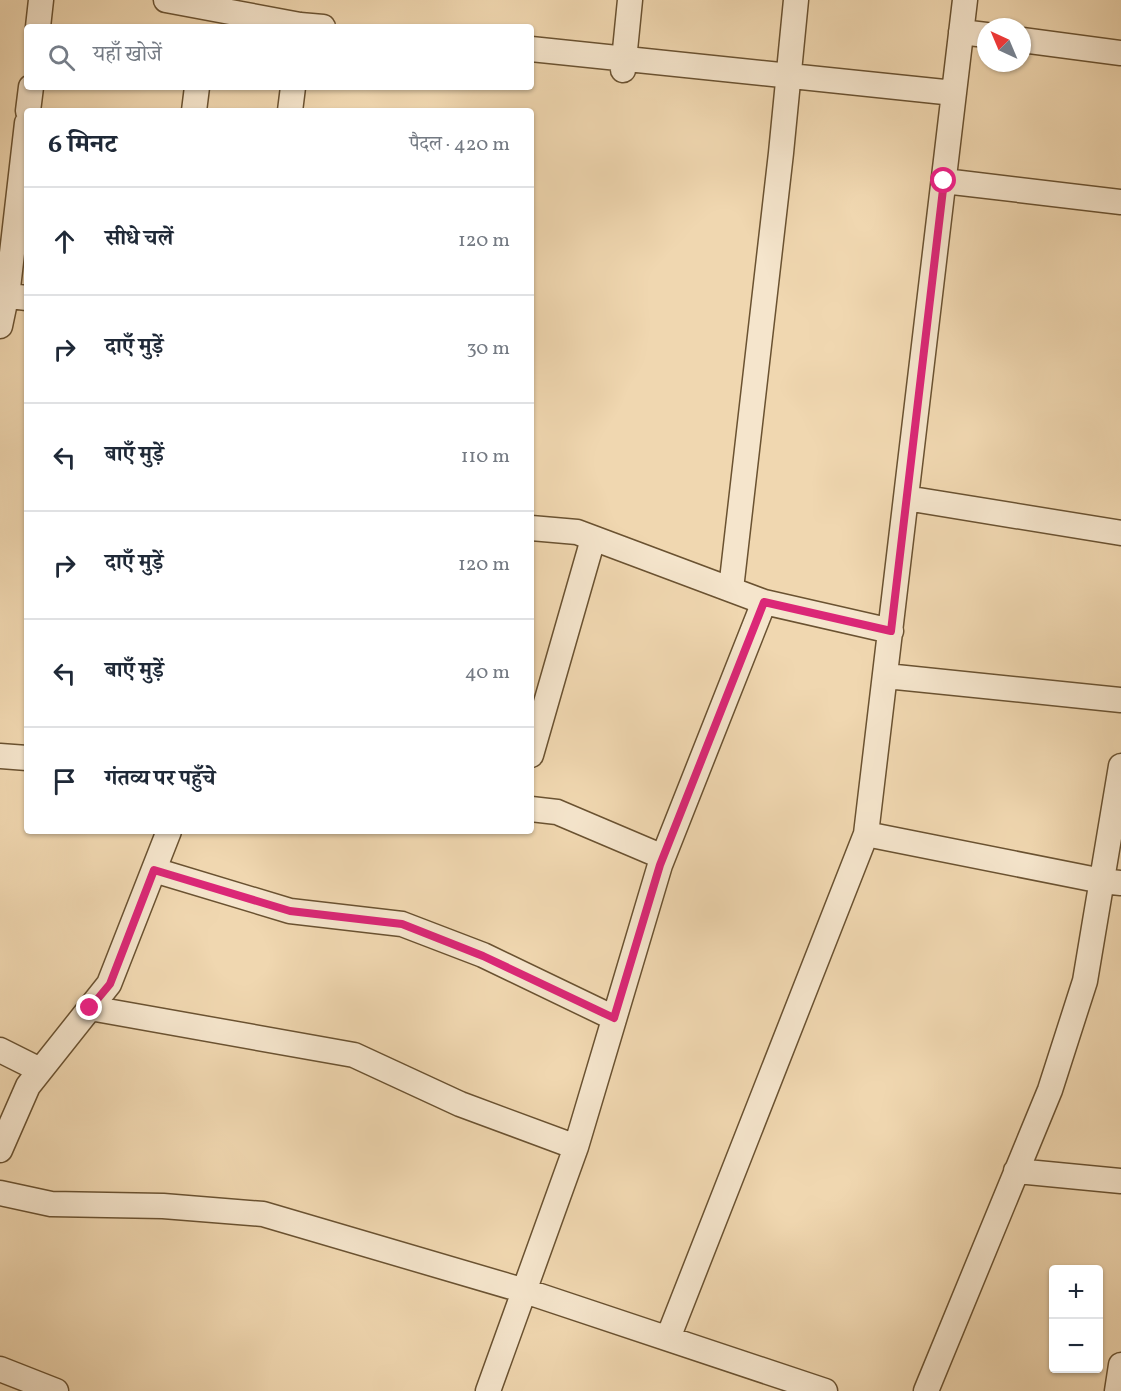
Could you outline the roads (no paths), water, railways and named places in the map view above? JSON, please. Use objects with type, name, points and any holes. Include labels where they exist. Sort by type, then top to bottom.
[{"type":"street","points":[[38,24],[41,0]]},
{"type":"street","points":[[166,0],[204,11],[293,24]]},
{"type":"street","points":[[624,65],[630,0]]},
{"type":"street","points":[[731,589],[796,0]]},
{"type":"street","points":[[668,1338],[866,834],[965,0]]},
{"type":"street","points":[[961,32],[977,34]]},
{"type":"street","points":[[1031,41],[1121,53]]},
{"type":"street","points":[[534,50],[624,65],[789,76],[954,93]]},
{"type":"street","points":[[28,108],[31,90]]},
{"type":"street","points":[[194,108],[196,90]]},
{"type":"street","points":[[290,108],[293,90]]},
{"type":"street","points":[[0,326],[11,296],[24,155]]},
{"type":"street","points":[[944,181],[1121,202]]},
{"type":"street","points":[[906,498],[1121,533]]},
{"type":"street","points":[[534,528],[577,532],[764,602],[891,631]]},
{"type":"street","points":[[534,744],[593,538]]},
{"type":"street","points":[[488,1391],[576,1147],[663,857],[764,602]]},
{"type":"street","points":[[886,676],[1121,700]]},
{"type":"street","points":[[0,756],[24,758]]},
{"type":"street","points":[[926,1391],[1050,1090],[1085,981],[1111,882],[1121,766]]},
{"type":"street","points":[[534,809],[557,812],[663,857]]},
{"type":"street","points":[[0,1150],[28,1086],[110,984],[168,834]]},
{"type":"street","points":[[866,834],[1111,882]]},
{"type":"street","points":[[154,870],[290,911],[402,924],[483,956],[614,1018]]},
{"type":"street","points":[[90,1008],[354,1055],[460,1104],[576,1147]]},
{"type":"street","points":[[0,1050],[40,1070]]},
{"type":"street","points":[[1016,1171],[1121,1181]]},
{"type":"street","points":[[0,1193],[51,1204],[163,1206],[263,1214],[525,1291],[825,1391]]},
{"type":"street","points":[[1117,1391],[1121,1365]]},
{"type":"street","points":[[0,1369],[56,1391]]}]
